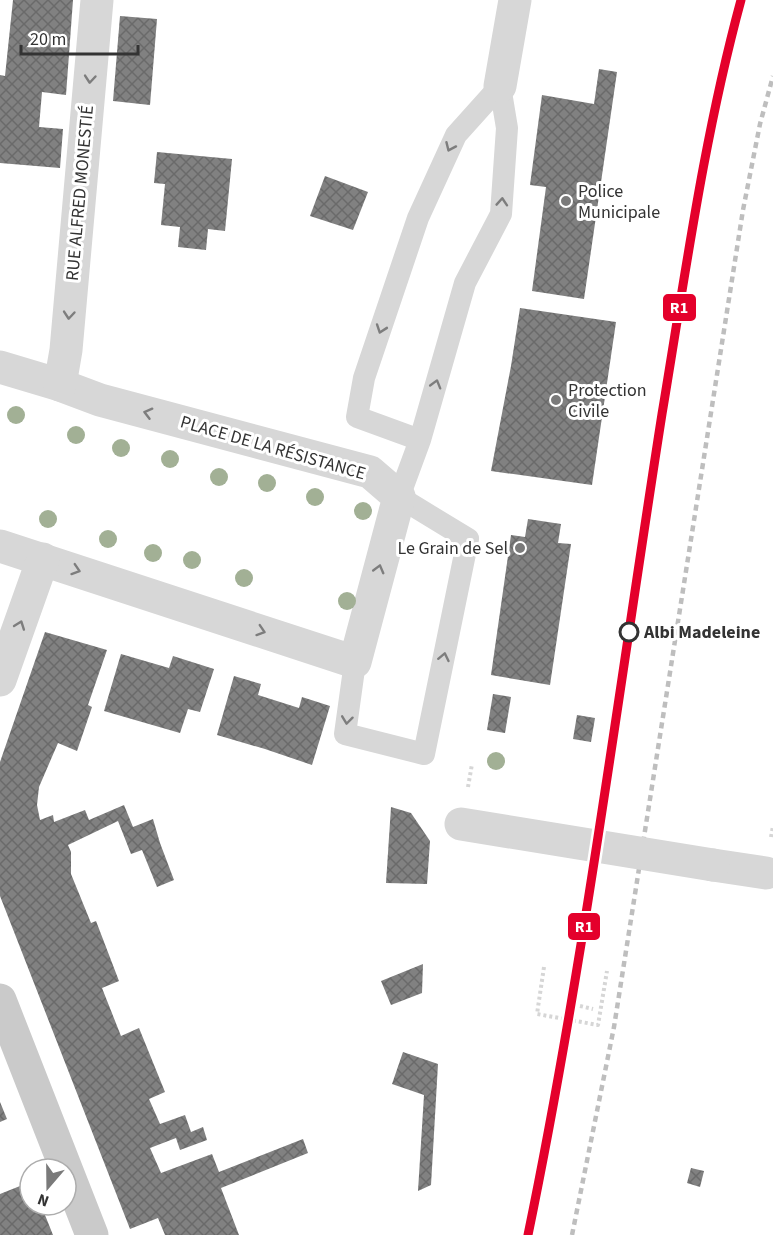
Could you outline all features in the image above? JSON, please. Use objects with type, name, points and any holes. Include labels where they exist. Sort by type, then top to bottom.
[{"type":"main road","points":[[0,1000],[92,1235]]},
{"type":"street","name":"RUE ALFRED MONESTIÉ","points":[[60,385],[66,350],[97,0]]},
{"type":"street","points":[[500,86],[515,0]]},
{"type":"street","name":"PLACE DE LA RÉSISTANCE","points":[[0,367],[60,385],[99,400],[370,472],[399,497]]},
{"type":"street","points":[[0,546],[355,662],[399,497]]},
{"type":"street","points":[[0,680],[42,559]]},
{"type":"street","points":[[461,824],[766,873]]},
{"type":"lane","points":[[420,440],[357,417],[364,378],[418,218],[456,135],[500,86]]},
{"type":"lane","points":[[355,662],[345,734],[424,754],[468,539],[399,497],[420,440],[465,283],[501,214],[507,128],[500,86]]},
{"type":"path","points":[[544,967],[537,1014],[598,1025],[606,971]]},
{"type":"path","points":[[580,1006],[593,1009]]},
{"type":"building","points":[[13,0],[73,0],[66,95],[42,92],[39,127],[63,129],[60,168],[0,163],[0,75],[5,76]]},
{"type":"building","points":[[120,16],[157,19],[150,105],[113,101]]},
{"type":"building","points":[[599,69],[617,72],[584,299],[532,291],[546,187],[530,185],[542,95],[594,104]]},
{"type":"building","points":[[157,152],[232,159],[225,231],[208,229],[206,250],[178,247],[180,227],[161,225],[165,184],[154,183]]},
{"type":"building","points":[[325,176],[368,192],[353,230],[310,216]]},
{"type":"building","points":[[520,308],[616,322],[592,485],[491,471]]},
{"type":"building","points":[[528,519],[561,524],[558,543],[571,544],[550,685],[491,675],[511,535],[525,537]]},
{"type":"building","points":[[45,632],[107,650],[88,705],[92,707],[77,751],[58,743],[39,787],[37,805],[40,820],[53,815],[54,822],[85,810],[89,820],[124,805],[133,827],[153,819],[174,880],[157,887],[142,850],[131,854],[118,821],[68,845],[71,852],[71,874],[91,923],[96,921],[119,981],[102,988],[121,1036],[139,1028],[165,1092],[149,1099],[160,1124],[185,1115],[191,1132],[203,1127],[207,1140],[180,1150],[176,1138],[150,1148],[161,1173],[212,1154],[219,1172],[303,1139],[308,1153],[221,1188],[239,1235],[165,1235],[158,1218],[130,1229],[0,896],[0,762]]},
{"type":"building","points":[[121,654],[169,668],[173,656],[214,669],[200,712],[188,709],[180,733],[104,711]]},
{"type":"building","points":[[234,676],[261,684],[258,695],[299,708],[302,697],[330,706],[312,765],[217,735]]},
{"type":"building","points":[[493,694],[511,697],[505,733],[487,730]]},
{"type":"building","points":[[577,715],[595,718],[591,742],[573,739]]},
{"type":"building","points":[[391,807],[411,813],[430,841],[427,884],[386,883]]},
{"type":"building","points":[[423,964],[422,993],[391,1005],[381,981]]},
{"type":"building","points":[[403,1052],[438,1064],[431,1185],[418,1191],[424,1095],[392,1084]]},
{"type":"building","points":[[0,1102],[7,1119],[0,1122]]},
{"type":"building","points":[[691,1168],[704,1171],[700,1187],[687,1183]]},
{"type":"building","points":[[18,1187],[18,1217],[46,1217],[53,1235],[0,1235],[0,1194]]},
{"type":"railway","points":[[572,1235],[614,1027],[743,210],[760,124],[773,76]]},
{"type":"transit line","name":"R1","points":[[528,1235],[584,928],[696,206],[716,103],[741,0]]},
{"type":"place","name":"Police Municipale","points":[[566,201]]},
{"type":"place","name":"Protection Civile","points":[[556,400]]},
{"type":"place","name":"Le Grain de Sel","points":[[520,548]]},
{"type":"place","name":"Albi Madeleine","points":[[629,632]]}]
